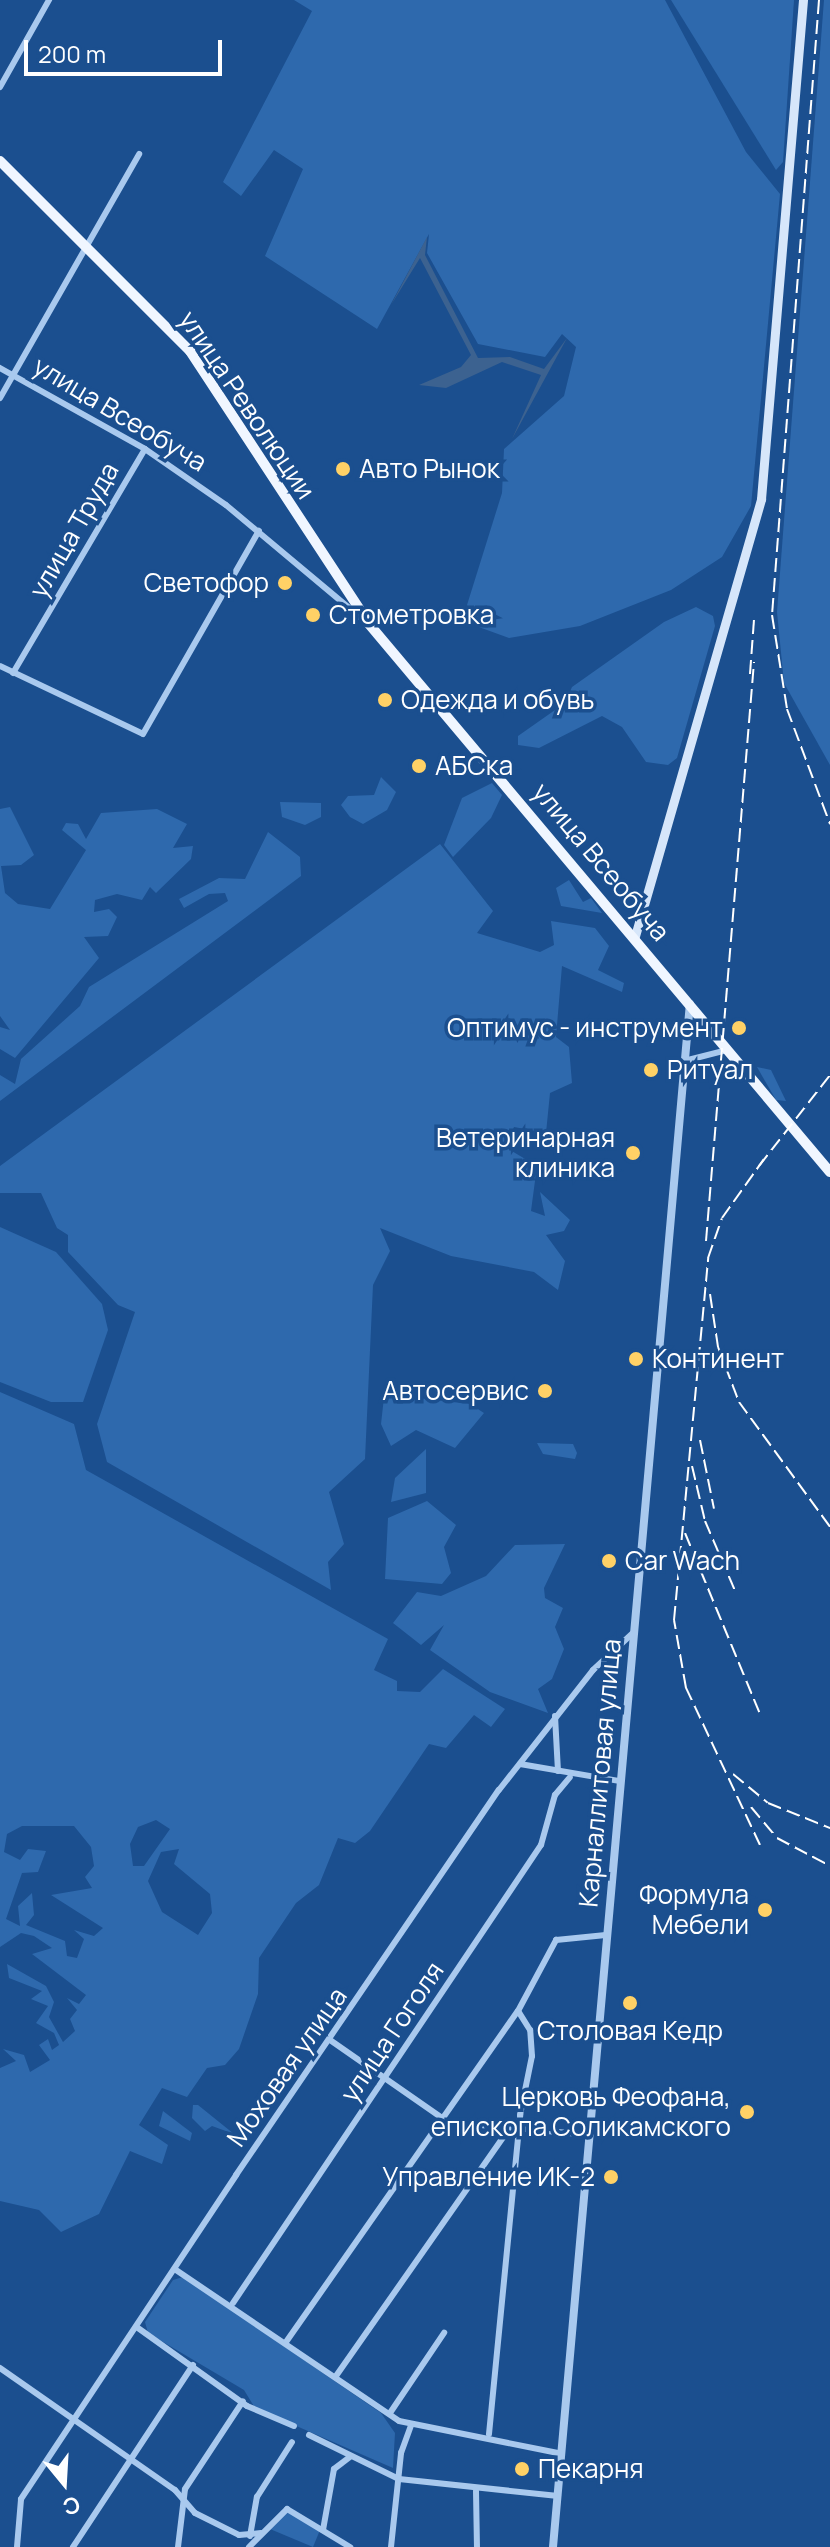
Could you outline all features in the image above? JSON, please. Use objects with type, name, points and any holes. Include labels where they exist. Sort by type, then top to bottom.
[{"type":"main road","points":[[635,936],[761,499],[803,0]]},
{"type":"main road","name":"улица Революции","points":[[0,161],[88,244],[190,351],[338,582],[369,624]]},
{"type":"main road","name":"улица Всеобуча","points":[[369,624],[635,936],[830,1172]]},
{"type":"street","points":[[0,87],[49,0]]},
{"type":"street","points":[[0,398],[139,154]]},
{"type":"street","name":"улица Всеобуча","points":[[0,368],[145,449],[259,531],[369,624]]},
{"type":"street","name":"улица Труда","points":[[13,673],[145,449]]},
{"type":"street","points":[[0,666],[143,734],[259,531]]},
{"type":"street","points":[[328,591],[338,582]]},
{"type":"street","name":"Карналлитовая улица","points":[[553,2547],[682,1060],[690,1003]]},
{"type":"street","points":[[682,1060],[728,1050]]},
{"type":"street","name":"Моховая улица","points":[[17,2547],[21,2499],[330,2040],[555,1716],[633,1633]]},
{"type":"street","points":[[555,1716],[558,1771]]},
{"type":"street","points":[[520,1764],[558,1771],[570,1777],[619,1781]]},
{"type":"street","name":"улица Гоголя","points":[[233,2303],[541,1845],[555,1795],[570,1777]]},
{"type":"street","points":[[286,2342],[441,2116],[518,2011],[556,1940],[606,1935]]},
{"type":"street","points":[[489,2434],[520,2131],[532,2056],[530,2030],[518,2011]]},
{"type":"street","points":[[330,2040],[441,2116],[508,2130],[590,2135]]},
{"type":"street","points":[[336,2376],[508,2130]]},
{"type":"street","points":[[176,2270],[233,2303],[411,2425],[489,2434],[562,2454]]},
{"type":"street","points":[[138,2328],[243,2401],[294,2426]]},
{"type":"street","points":[[390,2413],[444,2333]]},
{"type":"street","points":[[73,2547],[128,2457],[193,2365]]},
{"type":"street","points":[[0,2368],[128,2457],[219,2527],[250,2536],[261,2533]]},
{"type":"street","points":[[178,2547],[185,2489],[243,2401]]},
{"type":"street","points":[[391,2547],[399,2479],[411,2425]]},
{"type":"street","points":[[309,2435],[399,2479],[476,2491],[558,2496]]},
{"type":"street","points":[[250,2536],[257,2497],[292,2442]]},
{"type":"street","points":[[323,2530],[334,2469],[350,2457]]},
{"type":"street","points":[[476,2491],[477,2547]]},
{"type":"street","points":[[249,2547],[273,2517],[289,2509],[350,2547]]},
{"type":"shaded area","points":[[294,0],[665,0],[746,152],[780,194],[751,506],[722,557],[671,590],[580,626],[509,638],[476,626],[467,605],[502,493],[504,449],[564,396],[576,347],[562,334],[545,357],[478,344],[427,253],[429,234],[377,329],[265,256],[303,169],[274,150],[241,196],[223,182],[312,11]]},
{"type":"shaded area","points":[[671,0],[794,0],[783,162],[776,170]]},
{"type":"shaded area","points":[[824,0],[830,0],[830,765],[784,683],[777,612]]},
{"type":"shaded area","points":[[427,237],[425,255],[478,358],[510,357],[544,369],[567,338],[512,439],[541,375],[502,362],[446,388],[419,385],[461,367],[471,355],[420,258],[391,305]]},
{"type":"shaded area","points":[[696,607],[713,616],[715,626],[677,758],[668,765],[646,762],[622,727],[602,716],[539,748],[518,745],[518,736],[565,703],[572,687],[664,622]]},
{"type":"shaded area","points":[[381,777],[396,792],[387,810],[363,824],[350,817],[341,805],[348,796],[374,795]]},
{"type":"shaded area","points":[[492,783],[502,795],[491,818],[453,857],[444,845],[462,798]]},
{"type":"shaded area","points":[[280,802],[321,803],[321,817],[305,825],[282,817]]},
{"type":"shaded area","points":[[10,807],[34,855],[21,865],[1,866],[5,893],[18,904],[50,909],[86,850],[62,830],[66,823],[78,824],[86,839],[101,813],[157,809],[187,824],[173,848],[193,846],[191,859],[156,893],[150,887],[142,900],[117,894],[95,900],[94,912],[109,909],[117,917],[108,936],[84,937],[99,958],[15,1058],[0,1049],[0,1027],[10,1030],[0,1016],[0,809]]},
{"type":"shaded area","points":[[268,832],[300,857],[301,876],[0,1101],[0,1075],[15,1084],[21,1059],[80,1006],[89,987],[228,901],[225,893],[209,894],[184,908],[179,899],[219,878],[245,879]]},
{"type":"shaded area","points":[[440,844],[493,911],[477,933],[540,952],[554,945],[551,921],[595,928],[609,946],[598,970],[624,983],[622,992],[562,966],[556,1037],[569,1047],[572,1083],[550,1093],[546,1133],[514,1127],[505,1147],[537,1166],[531,1211],[545,1216],[540,1192],[570,1220],[564,1231],[546,1235],[565,1261],[558,1290],[534,1272],[451,1256],[380,1228],[390,1251],[373,1285],[365,1459],[329,1492],[344,1544],[328,1562],[331,1590],[107,1462],[97,1424],[135,1312],[118,1305],[68,1252],[68,1235],[57,1228],[41,1193],[0,1193],[0,1166]]},
{"type":"shaded area","points":[[569,880],[583,902],[591,898],[602,913],[561,906],[556,888]]},
{"type":"shaded area","points":[[757,1067],[771,1070],[786,1101],[776,1100]]},
{"type":"shaded area","points":[[0,1227],[56,1252],[102,1304],[108,1330],[83,1402],[51,1402],[0,1382]]},
{"type":"shaded area","points":[[0,1392],[74,1424],[86,1470],[388,1639],[374,1670],[397,1681],[397,1691],[420,1692],[443,1669],[505,1709],[491,1727],[474,1715],[446,1748],[429,1744],[370,1831],[355,1843],[338,1838],[319,1885],[296,1903],[259,1958],[258,1994],[239,2049],[225,2065],[207,2068],[187,2097],[162,2088],[139,2125],[168,2145],[162,2164],[130,2151],[99,2214],[61,2232],[39,2210],[0,2201],[0,2068],[16,2061],[3,2049],[24,2055],[30,2072],[50,2060],[39,2045],[48,2039],[52,2050],[59,2045],[54,2033],[36,2023],[48,2006],[31,1999],[42,1991],[9,1978],[7,1964],[46,1986],[54,2002],[49,2017],[63,2042],[75,2031],[70,2019],[77,2010],[67,1998],[79,2004],[86,1995],[32,1954],[52,1948],[34,1936],[21,1933],[0,1947]],"holes":[[[156,1820],[170,1829],[144,1866],[133,1866],[130,1844],[138,1827]],[[22,1826],[74,1826],[91,1847],[94,1866],[85,1877],[92,1888],[51,1895],[103,1928],[94,1936],[74,1930],[84,1939],[77,1958],[67,1956],[65,1941],[26,1925],[34,1915],[32,1893],[18,1906],[20,1926],[6,1919],[22,1873],[38,1872],[46,1851],[28,1849],[20,1860],[4,1852],[7,1834]],[[179,1849],[174,1864],[210,1894],[212,1913],[198,1935],[162,1912],[148,1881],[161,1852]]]},
{"type":"shaded area","points":[[392,1395],[470,1404],[484,1413],[455,1448],[416,1430],[391,1446],[381,1424],[384,1397]]},
{"type":"shaded area","points":[[537,1443],[573,1444],[577,1453],[575,1459],[543,1454]]},
{"type":"shaded area","points":[[426,1449],[426,1493],[391,1502],[395,1478]]},
{"type":"shaded area","points":[[427,1501],[456,1525],[444,1547],[451,1573],[442,1584],[385,1579],[388,1518]]},
{"type":"shaded area","points":[[565,1544],[544,1588],[545,1598],[563,1608],[555,1627],[564,1649],[552,1679],[538,1689],[548,1713],[490,1692],[430,1650],[444,1625],[421,1645],[393,1623],[417,1592],[441,1596],[486,1576],[515,1545]]},
{"type":"shaded area","points":[[193,2105],[198,2105],[234,2134],[212,2126],[205,2131],[192,2118]]},
{"type":"shaded area","points":[[163,2111],[192,2133],[190,2141],[159,2126]]},
{"type":"shaded area","points":[[183,2277],[381,2413],[395,2433],[393,2468],[255,2408],[244,2390],[148,2333],[145,2322],[173,2280]]},
{"type":"shaded area","points":[[288,2511],[320,2530],[313,2547],[270,2529]]},
{"type":"railway","points":[[819,0],[772,615],[787,709],[830,824]]},
{"type":"railway","points":[[750,674],[754,619]]},
{"type":"railway","points":[[706,1241],[754,662]]},
{"type":"railway","points":[[759,1166],[830,1075]]},
{"type":"railway","points":[[760,1845],[686,1688],[674,1620],[708,1258],[722,1218],[764,1159]]},
{"type":"railway","points":[[710,1294],[718,1347],[739,1402],[830,1527]]},
{"type":"railway","points":[[700,1440],[714,1509]]},
{"type":"railway","points":[[692,1466],[705,1521],[736,1593]]},
{"type":"railway","points":[[685,1533],[759,1712]]},
{"type":"railway","points":[[733,1774],[768,1803],[830,1828]]},
{"type":"railway","points":[[751,1807],[777,1838],[830,1866]]},
{"type":"place","name":"Авто Рынок","points":[[343,469]]},
{"type":"place","name":"Светофор","points":[[285,583]]},
{"type":"place","name":"Стометровка","points":[[313,615]]},
{"type":"place","name":"Одежда и обувь","points":[[385,700]]},
{"type":"place","name":"АБСка","points":[[419,766]]},
{"type":"place","name":"Оптимус - инструмент","points":[[739,1028]]},
{"type":"place","name":"Ритуал","points":[[651,1070]]},
{"type":"place","name":"Ветеринарная клиника","points":[[633,1153]]},
{"type":"place","name":"Континент","points":[[636,1359]]},
{"type":"place","name":"Автосервис","points":[[545,1391]]},
{"type":"place","name":"Car Wach","points":[[609,1561]]},
{"type":"place","name":"Формула Мебели","points":[[765,1910]]},
{"type":"place","name":"Столовая Кедр","points":[[630,2003]]},
{"type":"place","name":"Церковь Феофана, епископа Соликамского","points":[[747,2112]]},
{"type":"place","name":"Управление ИК-2","points":[[611,2177]]},
{"type":"place","name":"Пекарня","points":[[522,2469]]}]
